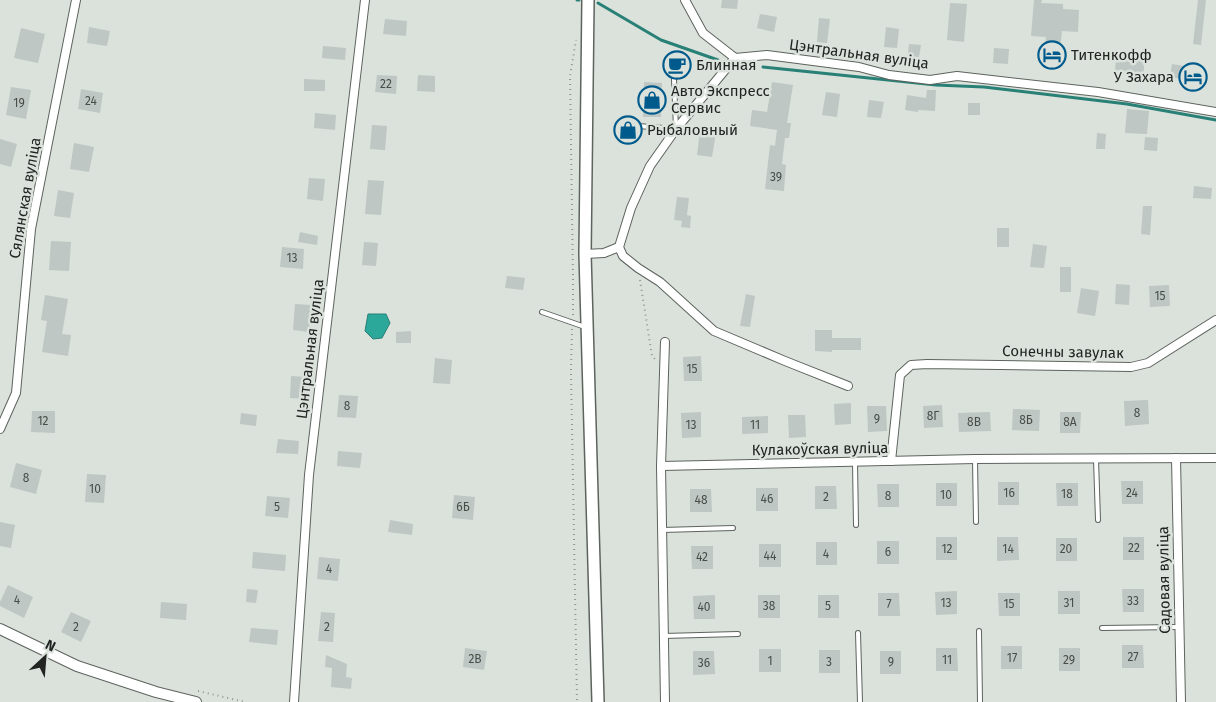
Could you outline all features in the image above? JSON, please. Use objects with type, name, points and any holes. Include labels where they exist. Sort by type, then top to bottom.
[{"type":"main road","points":[[588,0],[585,254],[598,702]]},
{"type":"street","name":"Сялянская вуліца","points":[[0,429],[16,393],[31,229],[76,0]]},
{"type":"street","name":"Цэнтральная вуліца","points":[[294,702],[309,475],[365,0]]},
{"type":"street","points":[[685,0],[703,33],[735,58],[676,129],[650,166],[631,208],[619,247],[623,256],[660,282],[714,331],[848,386]]},
{"type":"street","name":"Цэнтральная вуліца","points":[[735,58],[767,55],[859,67],[889,75],[930,80],[957,76],[1098,92],[1216,112]]},
{"type":"street","points":[[585,254],[604,253],[619,247]]},
{"type":"street","name":"Сонечны завулак","points":[[891,461],[900,375],[911,365],[1131,367],[1148,363],[1216,320]]},
{"type":"street","points":[[665,342],[661,456],[665,702]]},
{"type":"street","name":"Садовая вуліца","points":[[1176,458],[1180,702]]},
{"type":"street","name":"Кулакоўская вуліца","points":[[661,466],[975,459],[1216,458]]},
{"type":"street","points":[[0,629],[77,666],[156,692],[196,702]]},
{"type":"lane","points":[[638,126],[676,129],[674,78]]},
{"type":"lane","points":[[542,312],[587,327]]},
{"type":"lane","points":[[1096,458],[1098,520]]},
{"type":"lane","points":[[975,459],[976,522]]},
{"type":"lane","points":[[855,462],[856,526]]},
{"type":"lane","points":[[662,530],[733,528]]},
{"type":"lane","points":[[1102,628],[1179,626]]},
{"type":"lane","points":[[979,631],[980,702]]},
{"type":"lane","points":[[858,633],[860,702]]},
{"type":"lane","points":[[663,636],[738,634]]},
{"type":"path","points":[[576,38],[570,76],[577,702]]},
{"type":"path","points":[[638,268],[652,356],[665,366]]},
{"type":"water","points":[[368,314],[386,314],[390,323],[382,338],[373,339],[365,331]]},
{"type":"building","points":[[722,0],[738,0],[737,9],[721,8]]},
{"type":"building","points":[[1034,0],[1042,0],[1041,3],[1063,4],[1063,9],[1079,10],[1078,32],[1062,31],[1058,67],[1043,66],[1046,37],[1031,36]]},
{"type":"building","points":[[1198,0],[1206,0],[1201,45],[1193,44]]},
{"type":"building","points":[[950,3],[967,4],[964,42],[947,40]]},
{"type":"building","points":[[760,14],[777,17],[774,32],[757,28]]},
{"type":"building","points":[[819,18],[830,19],[827,43],[817,42]]},
{"type":"building","points":[[385,19],[407,21],[406,36],[383,34]]},
{"type":"building","points":[[89,27],[110,31],[107,46],[87,43]]},
{"type":"building","points":[[886,27],[899,29],[897,48],[884,47]]},
{"type":"building","points":[[21,28],[45,34],[38,63],[14,58]]},
{"type":"building","points":[[909,44],[921,45],[918,63],[907,61]]},
{"type":"building","points":[[323,46],[346,48],[345,60],[322,58]]},
{"type":"building","points":[[994,48],[1009,49],[1008,64],[993,63]]},
{"type":"building","points":[[1116,57],[1145,59],[1143,77],[1133,77],[1133,72],[1115,70]]},
{"type":"building","name":"Блинная","points":[[690,59],[690,70],[664,71],[664,60]]},
{"type":"building","points":[[1172,64],[1199,67],[1199,87],[1188,87],[1188,80],[1170,77]]},
{"type":"building","points":[[377,75],[397,76],[396,94],[375,92]]},
{"type":"building","points":[[418,75],[435,76],[435,92],[417,91]]},
{"type":"building","points":[[304,79],[325,80],[325,91],[304,91]]},
{"type":"building","name":"Авто Экспресс Сервис","points":[[644,82],[662,83],[661,117],[643,117]]},
{"type":"building","points":[[772,82],[793,85],[787,123],[791,123],[789,138],[785,138],[782,164],[786,165],[784,191],[765,189],[770,145],[775,146],[777,130],[750,126],[752,110],[767,112]]},
{"type":"building","points":[[11,87],[31,90],[26,119],[6,115]]},
{"type":"building","points":[[81,89],[103,93],[100,113],[78,109]]},
{"type":"building","points":[[927,90],[936,90],[935,111],[918,110],[918,112],[905,110],[907,95],[926,98]]},
{"type":"building","points":[[826,92],[840,94],[837,117],[822,115]]},
{"type":"building","points":[[869,100],[884,102],[881,118],[867,117]]},
{"type":"building","points":[[968,103],[980,103],[980,115],[968,115]]},
{"type":"building","points":[[1127,109],[1149,111],[1147,134],[1125,133]]},
{"type":"building","points":[[315,113],[336,115],[335,130],[314,128]]},
{"type":"building","points":[[372,125],[387,126],[385,150],[370,149]]},
{"type":"building","points":[[700,131],[716,133],[712,157],[697,155]]},
{"type":"building","points":[[1097,133],[1106,134],[1105,149],[1096,149]]},
{"type":"building","points":[[1145,137],[1158,138],[1157,151],[1144,150]]},
{"type":"building","points":[[0,139],[17,144],[11,167],[0,164]]},
{"type":"building","points":[[74,143],[94,147],[89,172],[70,169]]},
{"type":"building","points":[[309,178],[325,179],[323,201],[307,199]]},
{"type":"building","points":[[368,180],[384,181],[381,215],[365,214]]},
{"type":"building","points":[[1194,186],[1212,188],[1211,199],[1193,198]]},
{"type":"building","points":[[58,190],[74,193],[70,218],[54,216]]},
{"type":"building","points":[[677,197],[689,198],[687,215],[691,216],[690,228],[681,227],[682,221],[674,220]]},
{"type":"building","points":[[1143,206],[1152,206],[1150,235],[1141,234]]},
{"type":"building","points":[[997,228],[1009,228],[1009,247],[997,247]]},
{"type":"building","points":[[300,232],[318,236],[317,245],[298,242]]},
{"type":"building","points":[[51,241],[71,242],[69,271],[49,270]]},
{"type":"building","points":[[364,242],[378,243],[376,266],[362,265]]},
{"type":"building","points":[[1033,244],[1047,246],[1044,268],[1030,267]]},
{"type":"building","points":[[282,247],[304,249],[303,269],[280,267]]},
{"type":"building","points":[[1060,267],[1071,267],[1071,292],[1060,292]]},
{"type":"building","points":[[507,276],[525,278],[523,290],[505,288]]},
{"type":"building","points":[[1116,284],[1130,285],[1129,305],[1115,304]]},
{"type":"building","points":[[1169,285],[1170,306],[1150,307],[1149,286]]},
{"type":"building","points":[[1081,288],[1099,291],[1095,316],[1077,313]]},
{"type":"building","points":[[746,294],[755,296],[750,327],[740,326]]},
{"type":"building","points":[[45,295],[68,299],[62,334],[71,335],[68,356],[42,352],[47,321],[41,320]]},
{"type":"building","points":[[295,304],[311,305],[309,332],[293,330]]},
{"type":"building","points":[[815,330],[832,330],[832,338],[861,338],[861,350],[815,351]]},
{"type":"building","points":[[411,331],[411,343],[396,343],[396,332]]},
{"type":"building","points":[[701,356],[702,381],[684,381],[683,357]]},
{"type":"building","points":[[435,358],[452,360],[450,384],[433,383]]},
{"type":"building","points":[[291,376],[306,377],[305,399],[290,398]]},
{"type":"building","points":[[339,395],[358,396],[356,418],[337,417]]},
{"type":"building","points":[[1148,400],[1149,424],[1125,426],[1124,401]]},
{"type":"building","points":[[851,403],[851,424],[835,425],[834,404]]},
{"type":"building","points":[[942,405],[943,427],[924,428],[923,406]]},
{"type":"building","points":[[867,406],[886,406],[887,431],[868,432]]},
{"type":"building","points":[[1013,409],[1040,410],[1039,431],[1012,430]]},
{"type":"building","points":[[32,411],[55,411],[55,433],[31,432]]},
{"type":"building","points":[[701,412],[701,437],[682,438],[681,413]]},
{"type":"building","points":[[990,412],[991,431],[959,432],[958,413]]},
{"type":"building","points":[[1060,412],[1081,412],[1080,433],[1060,433]]},
{"type":"building","points":[[241,413],[257,415],[256,426],[240,424]]},
{"type":"building","points":[[788,415],[805,415],[806,437],[789,438]]},
{"type":"building","points":[[768,416],[768,433],[742,434],[742,417]]},
{"type":"building","points":[[278,439],[299,441],[298,454],[276,453]]},
{"type":"building","points":[[338,451],[362,453],[360,468],[337,466]]},
{"type":"building","points":[[16,463],[42,470],[36,494],[10,487]]},
{"type":"building","points":[[87,474],[106,475],[104,503],[85,502]]},
{"type":"building","points":[[1121,481],[1143,481],[1143,504],[1122,504]]},
{"type":"building","points":[[998,482],[1019,482],[1019,505],[998,505]]},
{"type":"building","points":[[936,483],[957,483],[957,506],[936,506]]},
{"type":"building","points":[[1056,483],[1078,483],[1078,506],[1057,506]]},
{"type":"building","points":[[877,484],[899,484],[899,507],[878,507]]},
{"type":"building","points":[[815,486],[836,486],[837,509],[815,509]]},
{"type":"building","points":[[756,488],[778,488],[778,511],[756,511]]},
{"type":"building","points":[[690,489],[711,489],[712,512],[690,512]]},
{"type":"building","points":[[454,495],[475,497],[473,520],[452,518]]},
{"type":"building","points":[[267,496],[290,498],[288,518],[265,516]]},
{"type":"building","points":[[390,520],[413,524],[412,535],[388,532]]},
{"type":"building","points":[[0,522],[15,525],[11,548],[0,546]]},
{"type":"building","points":[[936,537],[957,537],[957,560],[936,560]]},
{"type":"building","points":[[997,537],[1018,537],[1019,560],[997,561]]},
{"type":"building","points":[[1123,537],[1144,537],[1144,560],[1123,560]]},
{"type":"building","points":[[1056,538],[1077,538],[1077,561],[1056,561]]},
{"type":"building","points":[[877,541],[899,541],[899,564],[877,564]]},
{"type":"building","points":[[816,542],[837,542],[837,565],[816,565]]},
{"type":"building","points":[[759,544],[781,544],[781,567],[759,567]]},
{"type":"building","points":[[691,546],[713,546],[713,569],[692,569]]},
{"type":"building","points":[[253,552],[286,555],[285,571],[252,568]]},
{"type":"building","points":[[319,557],[340,559],[338,581],[317,579]]},
{"type":"building","points":[[8,585],[33,597],[24,618],[0,606]]},
{"type":"building","points":[[247,589],[258,590],[256,603],[246,602]]},
{"type":"building","points":[[1122,589],[1144,589],[1144,612],[1123,612]]},
{"type":"building","points":[[957,591],[957,614],[936,615],[935,592]]},
{"type":"building","points":[[1058,591],[1080,591],[1080,614],[1058,614]]},
{"type":"building","points":[[878,593],[899,593],[900,616],[878,616]]},
{"type":"building","points":[[998,593],[1020,593],[1020,616],[999,616]]},
{"type":"building","points":[[715,595],[715,619],[694,619],[693,596]]},
{"type":"building","points":[[758,595],[780,595],[780,618],[758,618]]},
{"type":"building","points":[[818,595],[839,595],[839,618],[818,618]]},
{"type":"building","points":[[161,602],[187,604],[186,620],[160,618]]},
{"type":"building","points":[[71,612],[91,621],[81,642],[61,632]]},
{"type":"building","points":[[321,612],[335,613],[333,642],[318,641]]},
{"type":"building","points":[[251,628],[278,630],[277,645],[249,642]]},
{"type":"building","points":[[1122,645],[1143,645],[1144,668],[1122,668]]},
{"type":"building","points":[[1001,646],[1022,646],[1022,669],[1001,669]]},
{"type":"building","points":[[465,648],[487,651],[484,670],[463,667]]},
{"type":"building","points":[[936,648],[957,648],[958,671],[936,671]]},
{"type":"building","points":[[1059,648],[1080,648],[1080,671],[1059,671]]},
{"type":"building","points":[[759,649],[781,649],[781,672],[759,672]]},
{"type":"building","points":[[819,650],[840,650],[840,673],[819,673]]},
{"type":"building","points":[[693,651],[714,651],[715,674],[693,675]]},
{"type":"building","points":[[880,651],[901,651],[901,674],[880,674]]},
{"type":"building","points":[[326,655],[347,664],[346,677],[352,678],[351,689],[331,687],[332,668],[325,667]]},
{"type":"waterway","points":[[598,3],[661,40],[718,60]]},
{"type":"waterway","points":[[763,67],[936,85],[984,87],[1127,104],[1216,120]]},
{"type":"place","name":"Титенкофф","points":[[1052,55]]},
{"type":"place","name":"Блинная","points":[[677,65]]},
{"type":"place","name":"У Захара","points":[[1193,77]]},
{"type":"place","name":"Авто Экспресс Сервис","points":[[652,100]]},
{"type":"place","name":"Рыбаловный","points":[[628,130]]}]
